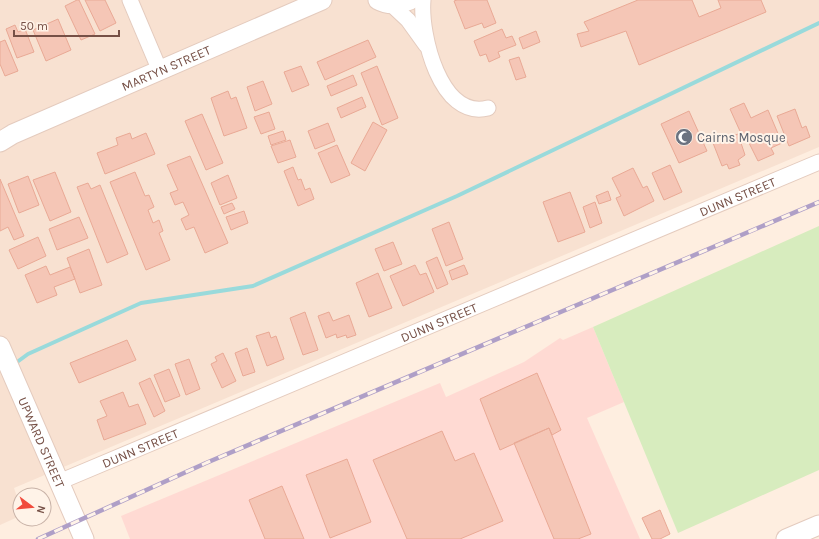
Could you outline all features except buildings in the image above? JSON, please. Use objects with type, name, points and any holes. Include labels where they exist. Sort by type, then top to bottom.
[{"type":"street","points":[[130,0],[160,71]]},
{"type":"street","name":"MARTYN STREET","points":[[4,138],[321,1],[338,0]]},
{"type":"street","points":[[380,1],[401,3],[410,0]]},
{"type":"street","points":[[423,0],[422,10],[429,49],[443,83],[453,98],[469,108],[488,108]]},
{"type":"street","points":[[380,1],[408,20],[429,49]]},
{"type":"street","name":"DUNN STREET","points":[[59,482],[819,162]]},
{"type":"street","name":"UPWARD STREET","points":[[2,351],[84,539]]},
{"type":"street","points":[[786,539],[819,525]]},
{"type":"shaded area","points":[[0,0],[819,0],[819,147],[16,487],[12,487],[12,520],[0,525]]},
{"type":"shaded area","points":[[593,327],[624,402],[587,418],[640,539],[130,539],[121,516],[440,383],[446,397],[524,362],[560,338],[563,340]]},
{"type":"green space","points":[[819,226],[819,470],[678,533],[593,327]]},
{"type":"waterway","points":[[13,365],[28,354],[141,303],[253,286],[457,196],[819,23]]},
{"type":"railway","points":[[38,539],[206,463],[819,202]]},
{"type":"place","name":"Cairns Mosque","points":[[684,137]]}]
